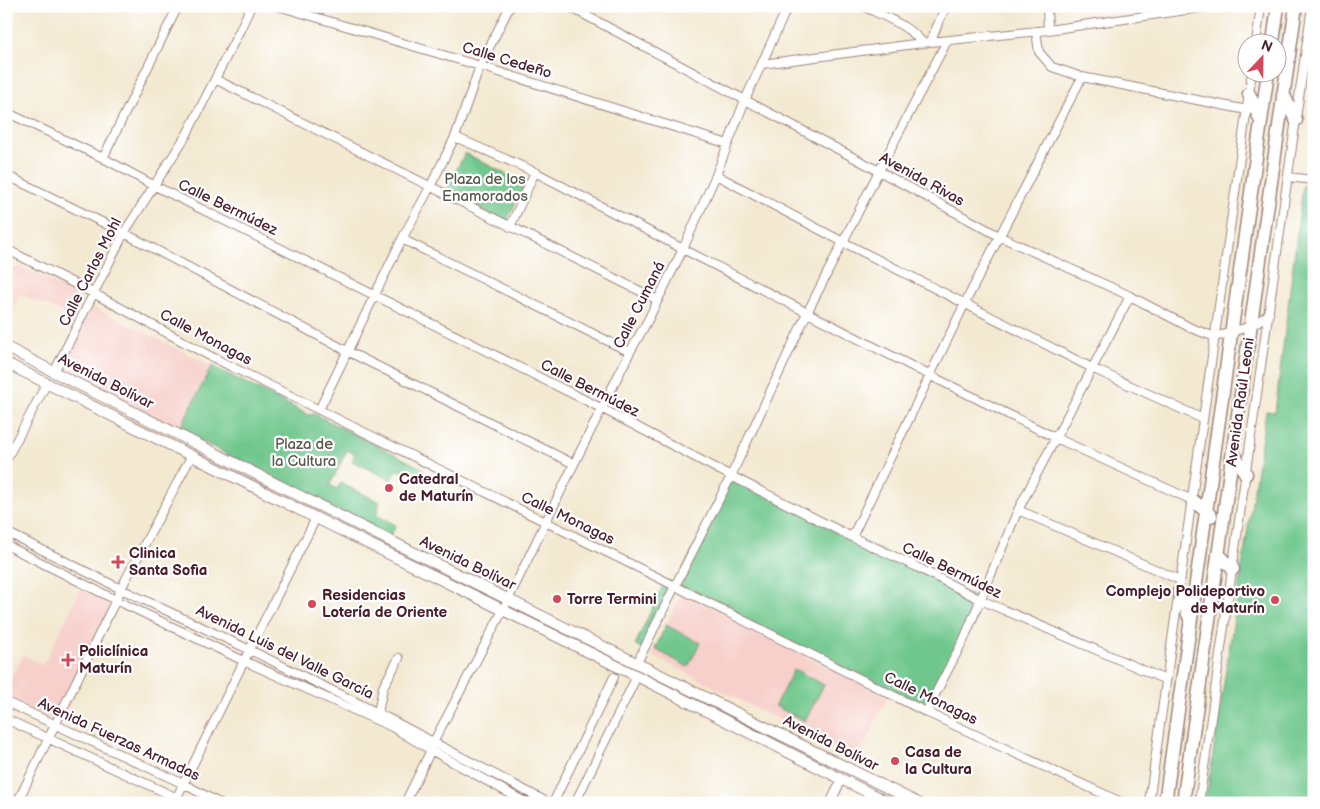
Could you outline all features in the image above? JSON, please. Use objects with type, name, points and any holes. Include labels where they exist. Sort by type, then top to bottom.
[{"type":"highway","points":[[1274,32],[1278,6]]},
{"type":"highway","name":"Avenida Raúl Leoni","points":[[1183,803],[1296,6]]},
{"type":"highway","name":"Avenida Raúl Leoni","points":[[1165,803],[1267,82]]},
{"type":"highway","points":[[1249,94],[1262,122]]},
{"type":"highway","points":[[1283,94],[1296,120]]},
{"type":"highway","points":[[1233,453],[1246,474]]},
{"type":"highway","points":[[1192,500],[1206,511],[1222,530]]},
{"type":"highway","points":[[1218,554],[1233,569]]},
{"type":"highway","points":[[1179,586],[1191,620]]},
{"type":"street","points":[[103,158],[178,6]]},
{"type":"street","name":"Calle Carlos Mohl","points":[[54,372],[124,233],[187,134],[251,6]]},
{"type":"street","name":"Calle Cedeño","points":[[278,6],[480,66],[728,144]]},
{"type":"street","points":[[319,410],[402,239],[455,136],[480,66],[510,6]]},
{"type":"street","name":"Avenida Rivas","points":[[568,6],[879,170],[999,236],[1130,296],[1191,328],[1215,337]]},
{"type":"street","name":"Calle Cumaná","points":[[405,803],[503,610],[601,408],[683,250],[716,176],[745,100],[788,6]]},
{"type":"street","points":[[863,6],[906,28],[918,38],[927,42]]},
{"type":"street","points":[[927,42],[946,6]]},
{"type":"street","points":[[1047,6],[1048,30]]},
{"type":"street","points":[[762,64],[927,42],[1048,30],[1214,6]]},
{"type":"street","points":[[1257,32],[1261,6]]},
{"type":"street","name":"Avenida Raúl Leoni","points":[[1199,803],[1312,6]]},
{"type":"street","points":[[1036,31],[1039,52],[1052,67],[1082,77],[1247,110]]},
{"type":"street","points":[[637,663],[674,586],[731,476],[807,313],[947,41]]},
{"type":"street","points":[[852,537],[999,236],[1082,77]]},
{"type":"street","points":[[215,79],[658,300]]},
{"type":"street","points":[[1149,803],[1251,82]]},
{"type":"street","name":"Calle Bermúdez","points":[[6,112],[103,158],[153,186],[601,408],[852,537],[915,566],[981,600],[1166,680]]},
{"type":"street","points":[[455,136],[535,172],[683,250],[1056,438],[1192,500]]},
{"type":"street","points":[[510,227],[535,172]]},
{"type":"street","points":[[6,175],[124,233],[348,352],[574,464]]},
{"type":"street","points":[[716,176],[1092,368],[1203,418]]},
{"type":"street","points":[[1288,177],[1314,180]]},
{"type":"street","points":[[402,239],[630,352]]},
{"type":"street","name":"Calle Monagas","points":[[6,249],[94,293],[208,355],[926,712],[1123,803]]},
{"type":"street","points":[[926,712],[964,640],[1018,510],[1130,296]]},
{"type":"street","points":[[1215,337],[1250,326],[1269,314]]},
{"type":"street","name":"Avenida Bolívar","points":[[6,347],[918,803]]},
{"type":"street","name":"Avenida Bolívar","points":[[6,363],[889,803]]},
{"type":"street","points":[[6,460],[47,383]]},
{"type":"street","points":[[17,803],[121,589],[192,456]]},
{"type":"street","points":[[1018,510],[1179,586]]},
{"type":"street","points":[[176,800],[316,518]]},
{"type":"street","name":"Avenida Luis del Valle García","points":[[6,532],[378,713],[527,803]]},
{"type":"street","name":"Avenida Luis del Valle García","points":[[6,545],[244,661],[392,727],[549,803]]},
{"type":"street","points":[[378,713],[384,687],[399,658]]},
{"type":"street","points":[[575,803],[637,676]]},
{"type":"street","points":[[553,803],[614,677]]},
{"type":"street","name":"Avenida Fuerzas Armadas","points":[[6,702],[184,784],[219,803]]},
{"type":"street","name":"Avenida Fuerzas Armadas","points":[[6,719],[176,800],[188,803]]},
{"type":"street","points":[[830,803],[842,779]]},
{"type":"shaded area","points":[[22,267],[80,296],[70,316],[20,294],[6,323],[6,269]]},
{"type":"shaded area","points":[[93,307],[212,366],[179,430],[62,369],[89,310]]},
{"type":"shaded area","name":"Policlínica Maturín","points":[[81,589],[118,606],[59,725],[6,698],[6,689],[23,655],[43,665]]},
{"type":"shaded area","points":[[682,592],[887,698],[858,760],[651,655]]},
{"type":"green space","name":"Plaza de los Enamorados","points":[[465,153],[525,184],[506,222],[445,192]]},
{"type":"green space","name":"Complejo Polideportivo de Maturín","points":[[1303,185],[1314,186],[1314,803],[1203,803],[1208,787],[1266,411],[1275,412]]},
{"type":"green space","name":"Plaza de la Cultura","points":[[212,366],[309,415],[314,414],[424,469],[419,479],[398,469],[391,480],[352,461],[355,454],[347,450],[330,485],[337,489],[341,483],[380,502],[376,515],[396,525],[390,537],[179,430]]},
{"type":"green space","points":[[731,476],[981,600],[926,712],[675,586],[644,649],[635,645],[665,581],[674,586]]},
{"type":"green space","points":[[666,625],[700,643],[688,667],[655,649]]},
{"type":"green space","points":[[794,669],[824,685],[805,721],[775,706]]},
{"type":"place","name":"Catedral de Maturín","points":[[389,488]]},
{"type":"place","name":"Clinica Santa Sofia","points":[[118,562]]},
{"type":"place","name":"Torre Termini","points":[[557,599]]},
{"type":"place","name":"Complejo Polideportivo de Maturín","points":[[1275,600]]},
{"type":"place","name":"Residencias Lotería de Oriente","points":[[312,604]]},
{"type":"place","name":"Policlínica Maturín","points":[[68,660]]},
{"type":"place","name":"Casa de la Cultura","points":[[895,761]]}]
